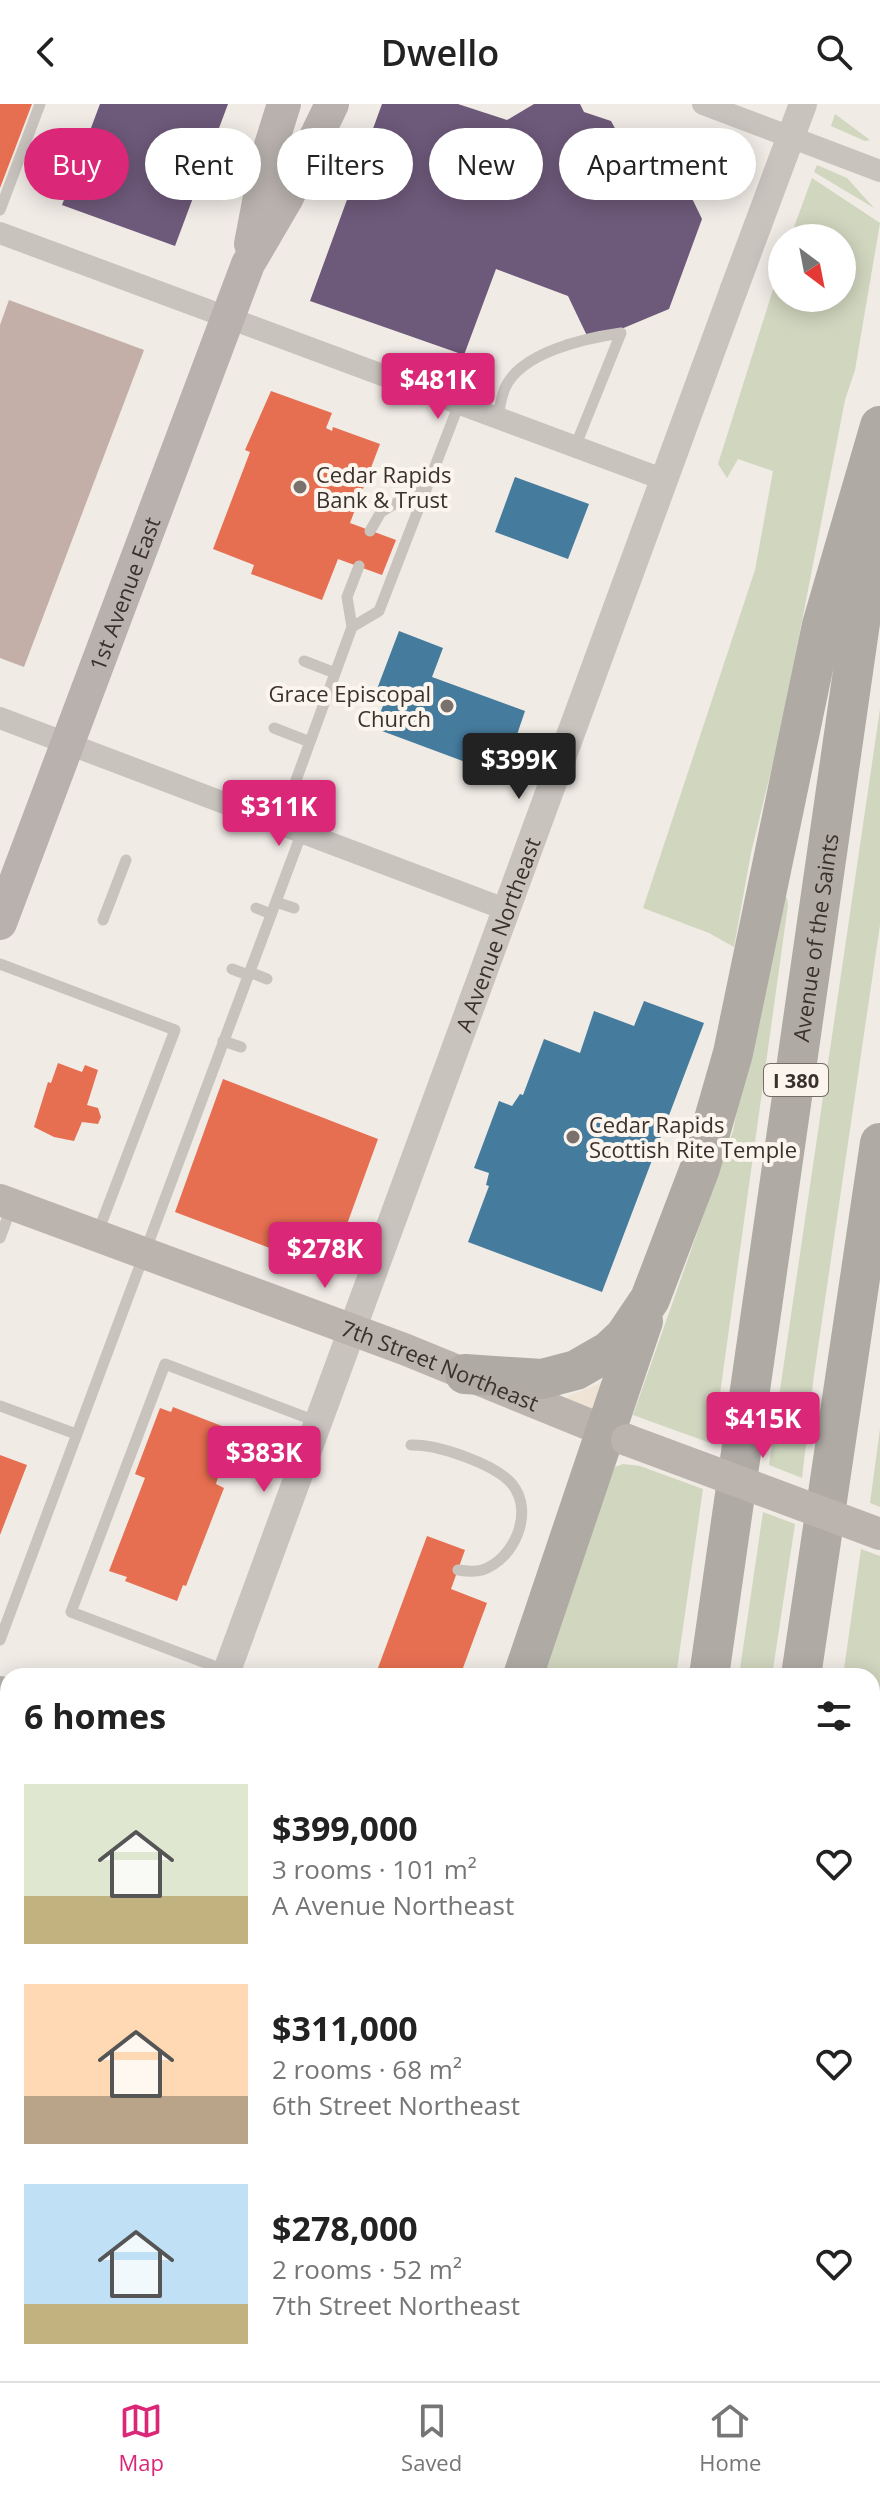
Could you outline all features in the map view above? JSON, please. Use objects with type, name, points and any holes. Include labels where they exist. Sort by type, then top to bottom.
[{"type":"highway","points":[[526,1668],[616,1435],[650,1299],[700,1168],[733,1053],[822,625],[880,426]]},
{"type":"highway","name":"Avenue of the Saints","points":[[710,1668],[880,483]]},
{"type":"highway","points":[[802,1668],[880,1143]]},
{"type":"highway","points":[[465,1374],[542,1379],[576,1370],[609,1351],[625,1336],[650,1299]]},
{"type":"highway","points":[[829,1668],[848,1351]]},
{"type":"main road","name":"1st Avenue East","points":[[248,264],[268,155],[284,104]]},
{"type":"main road","name":"1st Avenue East","points":[[0,923],[248,264],[286,199],[332,104]]},
{"type":"main road","name":"7th Street Northeast","points":[[6,1202],[353,1330],[616,1435],[880,1534]]},
{"type":"street","points":[[703,104],[880,171]]},
{"type":"street","name":"A Avenue Northeast","points":[[228,1668],[803,104]]},
{"type":"street","points":[[0,233],[665,480]]},
{"type":"street","points":[[0,718],[507,910]]},
{"type":"lane","points":[[0,210],[40,104]]},
{"type":"lane","points":[[497,418],[506,387],[520,368],[580,339],[621,333],[575,447]]},
{"type":"lane","points":[[352,627],[379,611],[459,404]]},
{"type":"lane","points":[[370,531],[381,512],[428,484]]},
{"type":"lane","points":[[280,824],[352,627],[347,597],[359,566]]},
{"type":"lane","points":[[304,661],[335,673]]},
{"type":"lane","points":[[274,728],[310,742]]},
{"type":"lane","points":[[0,1640],[302,832]]},
{"type":"lane","points":[[103,920],[126,860]]},
{"type":"lane","points":[[276,902],[294,908]]},
{"type":"lane","points":[[256,908],[271,914]]},
{"type":"lane","points":[[0,964],[175,1030],[97,1235]]},
{"type":"lane","points":[[232,969],[267,979]]},
{"type":"lane","points":[[223,1041],[241,1047]]},
{"type":"lane","points":[[0,1238],[6,1202]]},
{"type":"lane","points":[[213,1668],[71,1612],[165,1364],[318,1422]]},
{"type":"lane","points":[[0,1406],[76,1434]]},
{"type":"lane","points":[[411,1445],[424,1444],[489,1466],[514,1486],[521,1503],[521,1524],[514,1542],[497,1563],[479,1571],[458,1570]]},
{"type":"green space","points":[[835,114],[870,140],[865,141],[831,126]]},
{"type":"green space","points":[[817,165],[847,178],[874,208],[814,172]]},
{"type":"green space","points":[[812,178],[880,223],[855,370],[845,400],[780,734],[751,853],[734,947],[709,933],[643,908],[755,570],[773,471],[738,459],[727,478],[718,464],[768,305],[768,312],[856,312],[856,224],[795,224]]},
{"type":"green space","points":[[880,709],[880,925],[814,1375],[802,1478],[769,1465]]},
{"type":"green space","points":[[780,894],[787,898],[788,905],[713,1444],[633,1415],[733,1131]]},
{"type":"green space","points":[[880,1429],[880,1507],[870,1503]]},
{"type":"green space","points":[[623,1464],[640,1466],[703,1489],[677,1668],[537,1668],[615,1467]]},
{"type":"green space","points":[[763,1512],[795,1524],[773,1668],[740,1668]]},
{"type":"green space","points":[[861,1549],[880,1556],[880,1668],[844,1668]]},
{"type":"shaded area","points":[[604,1382],[595,1410],[566,1399],[568,1396]]},
{"type":"building: Shops","points":[[0,104],[32,104],[0,188]]},
{"type":"building: Shops","name":"Cedar Rapids Bank & Trust","points":[[271,391],[332,413],[326,428],[332,431],[333,427],[380,444],[350,523],[396,540],[382,575],[338,559],[322,600],[251,574],[254,565],[213,549],[250,452],[245,450]]},
{"type":"building: Shops","points":[[58,1063],[82,1072],[85,1065],[98,1070],[87,1105],[98,1108],[101,1117],[98,1124],[82,1122],[74,1141],[54,1137],[34,1127],[48,1082],[51,1083]]},
{"type":"building: Shops","points":[[223,1079],[378,1139],[330,1271],[175,1212]]},
{"type":"building: Shops","points":[[173,1407],[232,1430],[216,1484],[224,1488],[186,1586],[183,1585],[177,1601],[125,1581],[127,1577],[109,1571],[145,1478],[135,1474],[160,1408],[171,1412]]},
{"type":"building: Shops","points":[[0,1455],[27,1465],[0,1535]]},
{"type":"building: Shops","points":[[427,1536],[465,1550],[451,1589],[487,1603],[463,1668],[378,1668]]},
{"type":"building: Offices","points":[[100,104],[228,104],[219,128],[145,128],[145,200],[192,200],[175,246],[62,205],[64,200],[129,200],[129,128],[91,128]]},
{"type":"building: Offices","points":[[382,104],[458,104],[507,120],[534,104],[580,104],[584,112],[611,121],[615,128],[559,128],[559,200],[693,200],[702,219],[669,309],[590,342],[568,296],[496,269],[464,355],[310,301],[347,200],[413,200],[413,128],[373,128]]},
{"type":"building: Public","points":[[515,477],[589,504],[568,559],[495,532]]},
{"type":"building: Public","name":"Grace Episcopal Church","points":[[399,631],[443,648],[432,677],[525,711],[503,776],[374,728],[385,701],[374,697]]},
{"type":"building: Public","name":"Cedar Rapids Scottish Rite Temple","points":[[644,1001],[704,1023],[602,1292],[468,1242],[489,1186],[486,1185],[489,1173],[474,1168],[499,1101],[512,1106],[520,1094],[523,1095],[544,1039],[580,1053],[594,1011],[634,1026]]},
{"type":"building: Other","points":[[9,300],[144,350],[24,667],[0,658],[0,325]]},
{"type":"place","name":"Cedar Rapids Bank & Trust","points":[[300,487]]},
{"type":"place","name":"Grace Episcopal Church","points":[[447,706]]},
{"type":"place","name":"Cedar Rapids Scottish Rite Temple","points":[[573,1137]]}]
